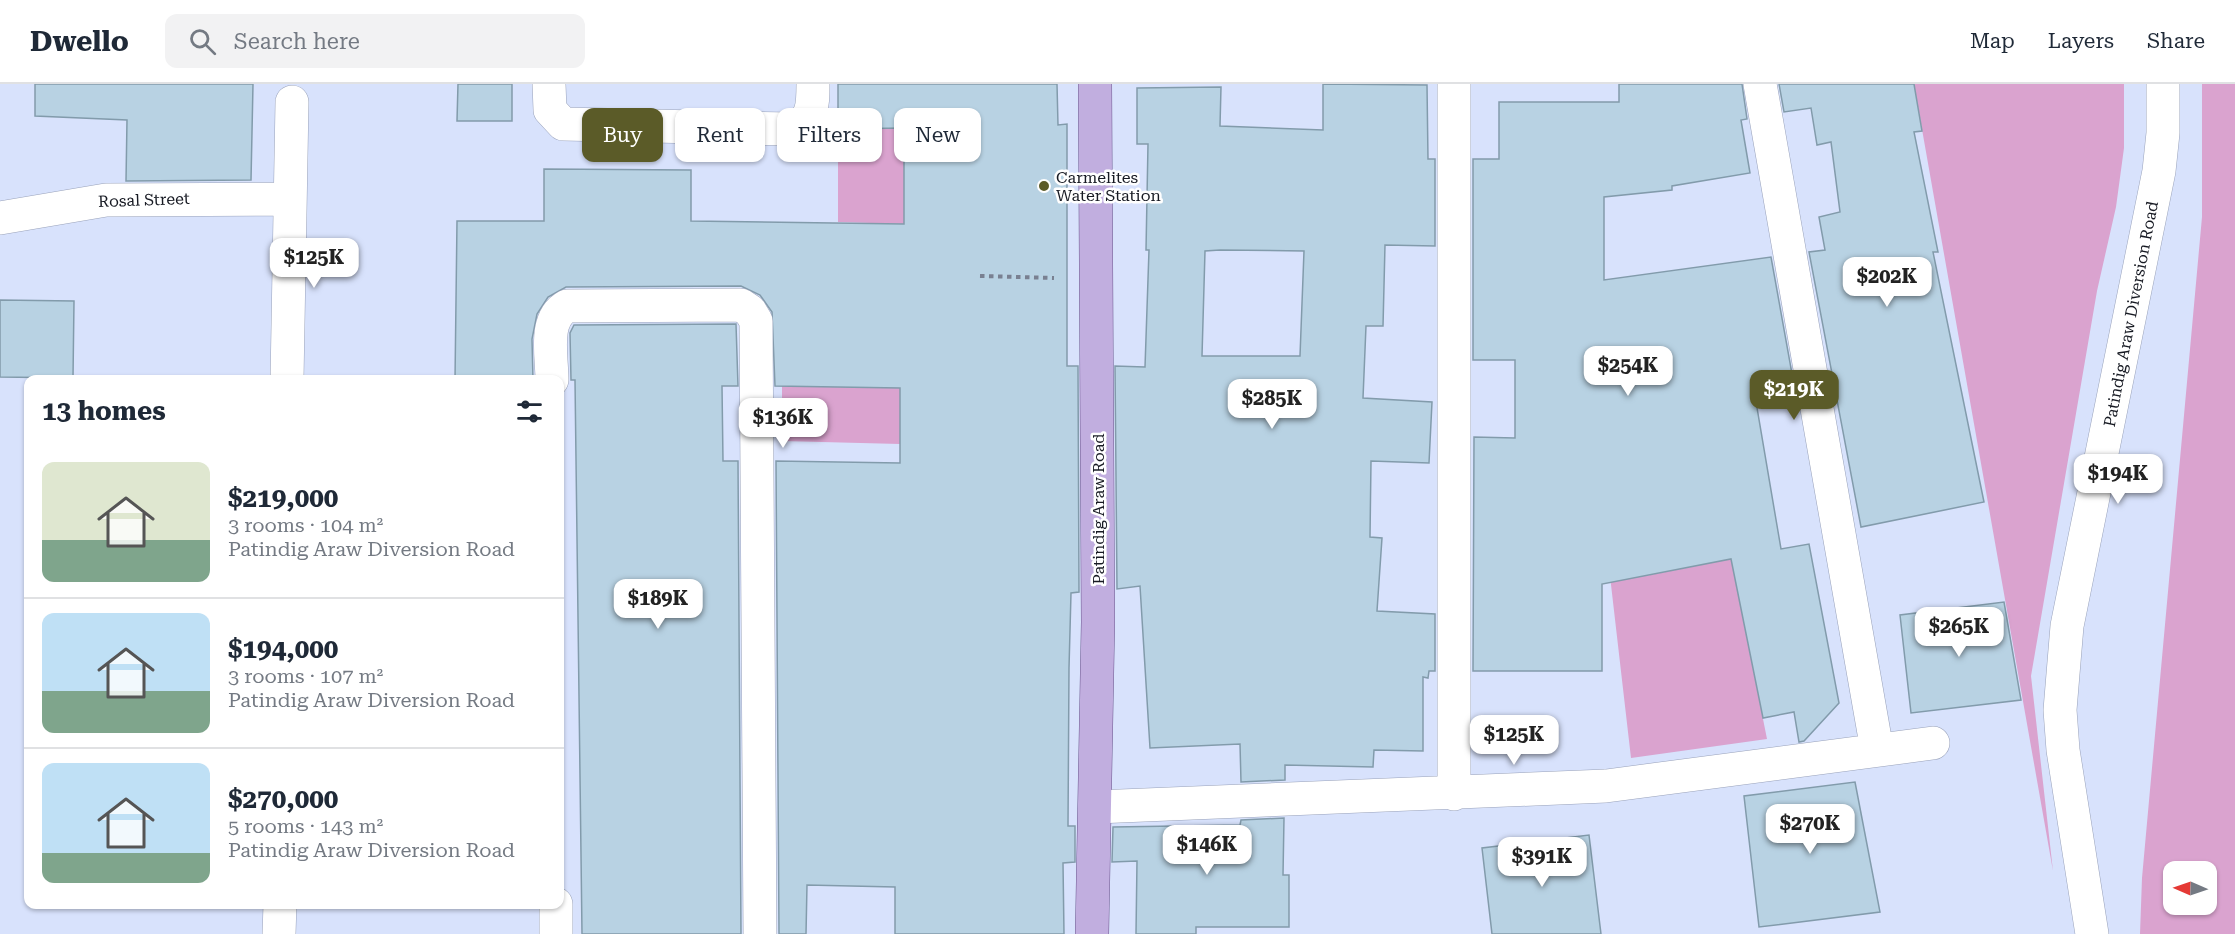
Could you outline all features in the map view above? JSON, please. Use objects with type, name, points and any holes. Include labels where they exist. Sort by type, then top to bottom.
[{"type":"main road","name":"Patindig Araw Road","points":[[1092,934],[1098,622],[1095,84]]},
{"type":"street","points":[[549,84],[548,101],[555,118],[563,124],[573,126],[790,129],[806,121],[812,113],[813,84]]},
{"type":"street","points":[[1454,84],[1454,794]]},
{"type":"street","points":[[1760,84],[1877,750]]},
{"type":"street","name":"Patindig Araw Diversion Road","points":[[2092,934],[2063,750],[2060,710],[2062,670],[2067,626],[2151,216],[2163,133],[2163,84]]},
{"type":"street","points":[[287,375],[292,102]]},
{"type":"street","name":"Rosal Street","points":[[0,218],[106,200],[290,199]]},
{"type":"street","points":[[552,375],[553,318],[567,306],[741,306],[750,311],[756,321],[760,934]]},
{"type":"street","points":[[1096,807],[1454,794],[1625,785],[1933,742]]},
{"type":"street","points":[[279,934],[280,909]]},
{"type":"street","points":[[556,909],[556,934]]},
{"type":"path","points":[[980,276],[1096,279]]},
{"type":"shaded area","points":[[1914,84],[2124,84],[2124,148],[2116,207],[2097,291],[2031,676],[2053,871]]},
{"type":"shaded area","points":[[2202,84],[2235,84],[2235,934],[2140,934],[2142,878],[2202,217]]},
{"type":"shaded area","points":[[882,128],[894,128],[894,162],[904,162],[904,224],[838,222],[838,162],[882,162]]},
{"type":"shaded area","points":[[902,320],[900,444],[782,441],[782,386],[847,387]]},
{"type":"shaded area","points":[[1731,559],[1767,739],[1631,758],[1610,576],[1645,576]]},
{"type":"building","points":[[35,84],[253,84],[251,180],[126,181],[127,120],[35,116]]},
{"type":"building","points":[[458,84],[512,84],[512,121],[457,121]]},
{"type":"building","points":[[838,84],[1057,84],[1058,125],[1067,124],[1067,366],[1078,366],[1079,592],[1071,593],[1068,826],[1075,826],[1075,862],[1063,863],[1064,934],[895,934],[895,887],[807,885],[806,934],[779,934],[776,461],[900,463],[900,388],[775,386],[772,312],[760,295],[741,286],[566,287],[548,297],[537,314],[532,339],[533,375],[455,375],[457,221],[544,221],[544,169],[691,170],[691,221],[904,224],[904,162],[981,162],[981,108],[894,108],[894,128],[882,128],[882,108],[838,108]]},
{"type":"building","points":[[1323,84],[1427,85],[1428,159],[1435,159],[1435,246],[1385,245],[1383,326],[1366,326],[1363,398],[1432,402],[1429,463],[1371,461],[1370,537],[1382,538],[1377,611],[1435,614],[1435,671],[1429,671],[1428,678],[1423,677],[1423,751],[1374,750],[1373,767],[1285,765],[1285,780],[1241,782],[1240,744],[1150,748],[1140,586],[1117,589],[1115,366],[1145,367],[1149,250],[1146,250],[1148,144],[1137,144],[1137,88],[1221,87],[1220,126],[1323,130]],"holes":[[[1205,251],[1304,251],[1300,356],[1202,356]]]},
{"type":"building","points":[[1619,84],[1742,84],[1747,119],[1741,120],[1750,173],[1672,186],[1672,190],[1604,197],[1604,280],[1771,257],[1796,396],[1756,402],[1781,549],[1809,544],[1839,703],[1804,741],[1799,742],[1794,712],[1763,718],[1731,559],[1602,584],[1602,671],[1473,671],[1474,437],[1515,438],[1515,360],[1473,360],[1473,159],[1499,159],[1499,102],[1619,102]]},
{"type":"building","points":[[1779,84],[1914,84],[1922,131],[1914,132],[1938,252],[1933,252],[1984,502],[1861,527],[1809,252],[1825,250],[1819,217],[1840,212],[1831,142],[1817,145],[1811,108],[1784,112]]},
{"type":"building","points":[[0,300],[74,301],[73,375],[0,377]]},
{"type":"building","points":[[736,324],[738,386],[722,386],[723,461],[738,461],[741,934],[582,934],[575,380],[571,380],[570,333],[574,325]]},
{"type":"building","points":[[2004,602],[2021,700],[1911,713],[1900,615]]},
{"type":"building","points":[[1855,782],[1880,912],[1759,927],[1744,796]]},
{"type":"building","points":[[1284,818],[1283,875],[1289,875],[1289,927],[1196,927],[1196,934],[1136,934],[1137,861],[1112,862],[1113,827],[1240,825],[1241,820]]},
{"type":"building","points":[[1589,835],[1601,934],[1492,934],[1482,848]]},
{"type":"place","name":"Carmelites Water Station","points":[[1044,186]]}]
